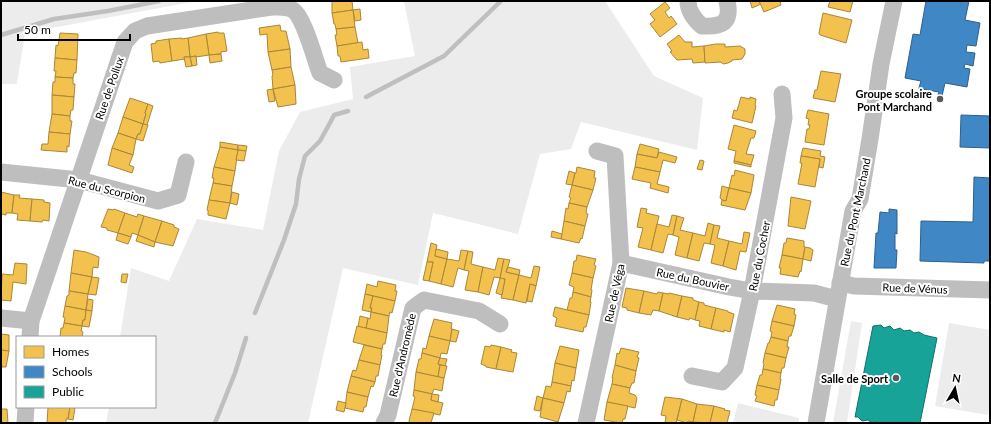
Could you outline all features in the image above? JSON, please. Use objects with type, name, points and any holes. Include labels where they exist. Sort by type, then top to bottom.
[{"type":"street","points":[[688,1],[688,6],[694,19],[702,26],[712,27],[722,24],[728,17],[729,10],[727,1]]},
{"type":"street","name":"Rue du Pont Marchand","points":[[816,423],[853,211],[860,199],[881,64],[894,1]]},
{"type":"street","name":"Rue de Pollux","points":[[30,329],[125,42],[135,31],[147,26],[284,7],[294,10],[302,21],[320,73],[334,80]]},
{"type":"street","name":"Rue du Cocher","points":[[692,376],[722,382],[735,368],[752,291],[784,118],[782,94]]},
{"type":"street","name":"Rue de Véga","points":[[586,423],[621,264],[615,156],[597,151]]},
{"type":"street","name":"Rue du Scorpion","points":[[1,172],[79,180],[158,201],[178,195],[186,162]]},
{"type":"street","name":"Rue du Bouvier","points":[[621,264],[752,291],[814,294],[839,291]]},
{"type":"street","name":"Rue de Vénus","points":[[839,291],[854,286],[990,290]]},
{"type":"street","name":"Rue d'Andromède","points":[[384,423],[388,415],[413,308],[424,300],[479,311],[500,324]]},
{"type":"street","points":[[1,318],[30,329]]},
{"type":"street","points":[[25,423],[26,408]]},
{"type":"shaded area","points":[[1,1],[197,1],[25,33],[17,84],[1,84]]},
{"type":"shaded area","points":[[404,1],[605,1],[654,76],[703,98],[697,150],[581,122],[571,149],[540,154],[518,234],[433,213],[418,285],[343,268],[308,423],[106,423],[109,408],[156,408],[156,336],[120,336],[131,268],[169,281],[197,219],[263,230],[279,151],[300,112],[353,99],[350,67],[415,56]]},
{"type":"shaded area","points":[[851,321],[862,323],[847,423],[833,423]]},
{"type":"shaded area","points":[[949,323],[990,330],[990,401],[988,415],[935,406]]},
{"type":"shaded area","points":[[738,403],[799,418],[799,423],[733,423]]},
{"type":"building: Homes","points":[[332,1],[352,1],[353,10],[332,13]]},
{"type":"building: Homes","points":[[750,1],[759,1],[761,4],[752,8]]},
{"type":"building: Homes","points":[[759,1],[780,1],[781,5],[764,12]]},
{"type":"building: Homes","points":[[830,1],[853,1],[850,12],[828,7]]},
{"type":"building: Homes","points":[[665,2],[670,8],[665,12],[669,18],[671,16],[677,24],[660,37],[650,24],[655,20],[650,14]]},
{"type":"building: Homes","points":[[360,9],[361,20],[355,21],[353,10]]},
{"type":"building: Homes","points":[[353,10],[355,27],[336,29],[332,13]]},
{"type":"building: Homes","points":[[823,13],[852,20],[846,43],[820,35],[819,33]]},
{"type":"building: Homes","points":[[280,25],[281,31],[286,31],[290,49],[268,52],[267,34],[260,35],[259,28]]},
{"type":"building: Homes","points":[[355,27],[358,43],[337,46],[335,35],[337,35],[336,29]]},
{"type":"building: Homes","points":[[218,32],[224,33],[227,51],[221,52],[221,54],[209,55],[206,34]]},
{"type":"building: Homes","points":[[60,33],[78,34],[77,60],[55,58],[56,45],[58,46]]},
{"type":"building: Homes","points":[[206,34],[209,55],[190,57],[188,38]]},
{"type":"building: Homes","points":[[679,35],[685,42],[692,42],[692,47],[704,46],[705,62],[693,63],[692,59],[677,60],[670,52],[672,51],[667,44]]},
{"type":"building: Homes","points":[[188,38],[190,57],[184,57],[185,59],[172,61],[169,39]]},
{"type":"building: Homes","points":[[169,39],[172,61],[160,63],[159,61],[153,62],[151,44],[156,43],[156,41]]},
{"type":"building: Homes","points":[[362,42],[363,50],[368,49],[369,58],[341,62],[340,56],[338,56],[337,46]]},
{"type":"building: Homes","points":[[725,44],[725,47],[740,46],[745,49],[745,54],[742,59],[732,60],[728,63],[705,63],[704,46]]},
{"type":"building: Homes","points":[[290,49],[291,67],[272,70],[268,52]]},
{"type":"building: Homes","points":[[221,54],[222,61],[210,63],[209,55]]},
{"type":"building: Homes","points":[[196,56],[197,65],[192,66],[190,57]]},
{"type":"building: Homes","points":[[184,57],[190,57],[192,66],[186,67]]},
{"type":"building: Homes","points":[[55,58],[77,60],[76,73],[74,73],[73,78],[55,77]]},
{"type":"building: Homes","points":[[291,67],[295,85],[273,89],[272,70]]},
{"type":"building: Homes","points":[[821,71],[841,74],[835,102],[813,98],[815,90],[817,90]]},
{"type":"building: Homes","points":[[55,77],[73,78],[73,84],[75,84],[74,97],[52,95]]},
{"type":"building: Homes","points":[[295,85],[296,104],[278,107],[273,89]]},
{"type":"building: Homes","points":[[273,89],[275,101],[269,102],[267,90]]},
{"type":"building: Homes","points":[[52,95],[74,97],[73,110],[71,110],[70,116],[52,114]]},
{"type":"building: Homes","points":[[741,97],[756,99],[752,123],[732,118],[734,110],[737,111]]},
{"type":"building: Homes","points":[[130,98],[148,104],[143,124],[123,117]]},
{"type":"building: Homes","points":[[148,104],[153,106],[147,125],[143,124]]},
{"type":"building: Homes","points":[[808,110],[829,114],[824,145],[805,142],[807,129],[809,129],[810,125],[808,125],[809,119],[806,118]]},
{"type":"building: Homes","points":[[52,114],[70,116],[70,121],[72,121],[70,134],[49,132]]},
{"type":"building: Homes","points":[[123,117],[143,124],[140,134],[138,134],[136,139],[118,133]]},
{"type":"building: Homes","points":[[143,124],[148,125],[143,141],[136,139],[138,134],[140,134]]},
{"type":"building: Homes","points":[[734,125],[756,131],[754,138],[751,138],[746,154],[754,155],[751,165],[734,161],[736,151],[728,149]]},
{"type":"building: Homes","points":[[49,132],[70,134],[67,152],[41,150],[42,144],[48,144]]},
{"type":"building: Homes","points":[[118,133],[136,139],[133,155],[112,148]]},
{"type":"building: Homes","points":[[220,142],[238,145],[238,150],[220,147]]},
{"type":"building: Homes","points":[[640,144],[659,149],[657,158],[637,154]]},
{"type":"building: Homes","points":[[238,145],[247,146],[246,151],[238,150]]},
{"type":"building: Homes","points":[[220,147],[238,150],[235,171],[214,167]]},
{"type":"building: Homes","points":[[112,148],[133,155],[129,165],[134,167],[132,173],[108,165]]},
{"type":"building: Homes","points":[[803,148],[821,151],[820,156],[825,157],[823,168],[819,167],[820,159],[801,156]]},
{"type":"building: Homes","points":[[238,150],[246,151],[244,161],[236,160]]},
{"type":"building: Homes","points":[[659,152],[677,157],[675,163],[663,160],[660,172],[635,167],[637,154],[657,158]]},
{"type":"building: Homes","points":[[801,156],[820,159],[815,187],[798,184],[802,163],[800,163]]},
{"type":"building: Homes","points":[[700,160],[704,161],[702,170],[697,169]]},
{"type":"building: Homes","points":[[734,161],[751,165],[751,167],[734,163]]},
{"type":"building: Homes","points":[[214,167],[235,171],[232,186],[213,183],[214,178],[212,178]]},
{"type":"building: Homes","points":[[577,167],[595,171],[594,178],[596,178],[593,190],[572,185]]},
{"type":"building: Homes","points":[[635,167],[660,172],[657,184],[669,187],[668,193],[650,188],[651,183],[632,179]]},
{"type":"building: Homes","points":[[735,170],[754,175],[751,193],[729,188],[732,175],[734,176]]},
{"type":"building: Homes","points":[[569,171],[575,173],[572,185],[566,184]]},
{"type":"building: Homes","points":[[213,183],[232,186],[230,203],[209,200]]},
{"type":"building: Homes","points":[[572,185],[593,190],[587,207],[569,203]]},
{"type":"building: Homes","points":[[722,186],[729,188],[726,201],[720,198]]},
{"type":"building: Homes","points":[[729,188],[751,193],[745,210],[721,205],[722,200],[726,201]]},
{"type":"building: Homes","points":[[1,192],[14,195],[12,213],[6,213],[6,215],[1,214]]},
{"type":"building: Homes","points":[[232,192],[239,194],[237,205],[230,203]]},
{"type":"building: Homes","points":[[14,195],[20,195],[19,198],[32,199],[30,221],[17,220],[18,214],[12,213]]},
{"type":"building: Homes","points":[[791,197],[811,201],[805,229],[788,226]]},
{"type":"building: Homes","points":[[32,199],[44,200],[44,202],[50,203],[49,221],[30,221]]},
{"type":"building: Homes","points":[[209,200],[230,203],[226,219],[208,215],[207,210]]},
{"type":"building: Homes","points":[[569,203],[587,207],[586,213],[588,214],[585,226],[564,221],[566,208],[568,209]]},
{"type":"building: Homes","points":[[641,208],[647,209],[646,213],[659,216],[651,250],[638,247],[643,228],[637,227]]},
{"type":"building: Homes","points":[[108,209],[114,209],[125,213],[118,233],[101,227]]},
{"type":"building: Homes","points":[[125,213],[137,217],[138,214],[144,216],[138,235],[132,233],[131,237],[118,233]]},
{"type":"building: Homes","points":[[672,215],[677,216],[673,235],[668,234],[663,253],[651,250],[657,224],[669,227]]},
{"type":"building: Homes","points":[[144,216],[162,221],[155,242],[138,235]]},
{"type":"building: Homes","points":[[677,216],[684,218],[680,230],[693,233],[687,258],[675,255],[679,237],[673,235]]},
{"type":"building: Homes","points":[[162,221],[174,225],[174,227],[179,229],[173,246],[155,242]]},
{"type":"building: Homes","points":[[564,221],[585,226],[582,239],[581,238],[579,243],[561,239]]},
{"type":"building: Homes","points":[[708,223],[714,225],[710,244],[704,243],[699,261],[687,258],[693,233],[705,236]]},
{"type":"building: Homes","points":[[714,225],[720,226],[717,238],[729,241],[723,266],[711,263],[715,245],[710,244]]},
{"type":"building: Homes","points":[[552,231],[562,234],[561,239],[551,237]]},
{"type":"building: Homes","points":[[744,232],[750,233],[746,252],[740,251],[736,270],[723,266],[729,241],[742,244]]},
{"type":"building: Homes","points":[[118,233],[131,237],[128,244],[116,240]]},
{"type":"building: Homes","points":[[138,235],[155,242],[154,247],[136,241]]},
{"type":"building: Homes","points":[[787,238],[804,241],[805,247],[803,259],[782,255],[784,243],[786,243]]},
{"type":"building: Homes","points":[[431,243],[437,245],[435,256],[447,259],[441,284],[429,281],[433,262],[427,262]]},
{"type":"building: Homes","points":[[805,247],[813,250],[811,261],[803,259]]},
{"type":"building: Homes","points":[[436,249],[448,252],[447,259],[435,256]]},
{"type":"building: Homes","points":[[74,250],[86,252],[99,257],[98,268],[93,267],[92,277],[71,273]]},
{"type":"building: Homes","points":[[461,250],[468,251],[464,270],[458,268],[453,287],[441,284],[447,259],[459,261]]},
{"type":"building: Homes","points":[[468,251],[473,252],[471,264],[483,267],[478,292],[465,290],[469,271],[464,270]]},
{"type":"building: Homes","points":[[577,255],[596,259],[593,278],[572,273],[574,261],[576,261]]},
{"type":"building: Homes","points":[[782,255],[803,259],[801,272],[800,271],[798,277],[780,274],[781,268],[779,268]]},
{"type":"building: Homes","points":[[498,258],[504,259],[500,278],[494,277],[489,295],[478,292],[483,267],[495,270]]},
{"type":"building: Homes","points":[[504,259],[510,260],[506,272],[519,275],[513,300],[501,298],[505,279],[500,278]]},
{"type":"building: Homes","points":[[427,262],[433,262],[429,281],[423,280]]},
{"type":"building: Homes","points":[[15,263],[27,264],[26,284],[13,282],[11,301],[1,300],[2,274],[13,275]]},
{"type":"building: Homes","points":[[534,266],[540,267],[536,286],[530,284],[526,303],[513,300],[519,275],[531,278]]},
{"type":"building: Homes","points":[[508,267],[520,270],[519,275],[506,272]]},
{"type":"building: Homes","points":[[71,273],[92,277],[88,294],[69,291]]},
{"type":"building: Homes","points":[[572,273],[593,278],[591,297],[573,292],[574,287],[569,285]]},
{"type":"building: Homes","points":[[122,274],[128,274],[126,283],[121,282]]},
{"type":"building: Homes","points":[[92,277],[99,278],[96,295],[88,294]]},
{"type":"building: Homes","points":[[500,278],[505,279],[502,295],[496,293]]},
{"type":"building: Homes","points":[[378,281],[396,285],[395,291],[397,291],[395,301],[365,294],[367,284],[377,287]]},
{"type":"building: Homes","points":[[530,284],[536,286],[532,302],[527,301]]},
{"type":"building: Homes","points":[[626,288],[644,291],[639,313],[622,307]]},
{"type":"building: Homes","points":[[69,291],[88,294],[86,310],[65,306]]},
{"type":"building: Homes","points":[[644,291],[657,294],[658,292],[663,293],[659,311],[653,310],[651,315],[639,313]]},
{"type":"building: Homes","points":[[573,292],[591,297],[589,315],[567,310]]},
{"type":"building: Homes","points":[[663,293],[682,296],[677,317],[659,311]]},
{"type":"building: Homes","points":[[365,294],[373,296],[370,308],[372,308],[371,312],[362,310]]},
{"type":"building: Homes","points":[[373,296],[395,301],[392,313],[390,312],[389,316],[371,312],[372,308],[370,308]]},
{"type":"building: Homes","points":[[682,296],[693,298],[693,300],[699,302],[695,320],[677,317]]},
{"type":"building: Homes","points":[[88,299],[93,300],[92,311],[86,310]]},
{"type":"building: Homes","points":[[699,302],[716,308],[711,329],[699,326],[700,321],[695,320]]},
{"type":"building: Homes","points":[[777,305],[795,309],[794,314],[796,315],[794,326],[772,321]]},
{"type":"building: Homes","points":[[65,306],[86,310],[85,320],[83,320],[82,326],[64,323],[65,318],[63,317]]},
{"type":"building: Homes","points":[[555,307],[589,315],[583,332],[555,326],[557,318],[553,316]]},
{"type":"building: Homes","points":[[716,308],[734,314],[730,332],[711,329]]},
{"type":"building: Homes","points":[[86,310],[92,311],[89,327],[82,326],[83,320],[85,320]]},
{"type":"building: Homes","points":[[371,312],[389,316],[387,333],[366,328]]},
{"type":"building: Homes","points":[[360,316],[368,318],[366,328],[358,327]]},
{"type":"building: Homes","points":[[434,319],[452,323],[450,341],[429,336]]},
{"type":"building: Homes","points":[[772,321],[794,326],[788,341],[771,337],[772,332],[770,331]]},
{"type":"building: Homes","points":[[64,323],[82,326],[82,336],[60,336],[61,328],[63,328]]},
{"type":"building: Homes","points":[[357,326],[387,333],[385,344],[383,344],[382,349],[353,342]]},
{"type":"building: Homes","points":[[452,329],[459,331],[456,342],[450,341]]},
{"type":"building: Homes","points":[[1,334],[9,335],[9,351],[1,350]]},
{"type":"building: Homes","points":[[429,336],[450,341],[447,354],[441,353],[440,358],[422,353],[423,348],[426,349]]},
{"type":"building: Homes","points":[[771,337],[788,341],[787,347],[789,347],[786,358],[765,353]]},
{"type":"building: Homes","points":[[364,345],[382,349],[380,365],[359,360]]},
{"type":"building: Homes","points":[[491,345],[501,347],[496,369],[486,367],[481,364],[485,346],[490,347]]},
{"type":"building: Homes","points":[[560,346],[579,350],[576,368],[555,363]]},
{"type":"building: Homes","points":[[501,347],[517,353],[513,372],[496,369]]},
{"type":"building: Homes","points":[[621,348],[639,352],[636,371],[615,365],[617,353],[619,354]]},
{"type":"building: Homes","points":[[1,350],[9,351],[6,367],[1,367]]},
{"type":"building: Homes","points":[[422,353],[440,358],[438,364],[440,365],[438,377],[416,372]]},
{"type":"building: Homes","points":[[765,353],[786,358],[784,368],[782,368],[781,373],[763,369]]},
{"type":"building: Homes","points":[[440,358],[447,359],[445,366],[438,364]]},
{"type":"building: Homes","points":[[359,360],[380,365],[375,382],[351,376],[353,370],[356,371]]},
{"type":"building: Homes","points":[[555,363],[576,368],[574,381],[572,380],[571,386],[552,382]]},
{"type":"building: Homes","points":[[440,365],[447,366],[444,378],[438,377]]},
{"type":"building: Homes","points":[[615,365],[636,371],[634,383],[632,383],[630,388],[612,384]]},
{"type":"building: Homes","points":[[763,369],[781,373],[779,390],[757,385]]},
{"type":"building: Homes","points":[[416,372],[444,378],[442,391],[434,389],[432,394],[414,390]]},
{"type":"building: Homes","points":[[351,376],[375,382],[373,387],[371,386],[368,397],[347,392]]},
{"type":"building: Homes","points":[[552,382],[571,386],[570,392],[567,391],[564,403],[543,398],[546,386],[551,387]]},
{"type":"building: Homes","points":[[612,384],[630,388],[629,393],[635,395],[637,398],[635,408],[607,402]]},
{"type":"building: Homes","points":[[757,385],[779,390],[774,406],[755,401],[757,396],[755,395]]},
{"type":"building: Homes","points":[[414,390],[432,394],[431,400],[443,403],[440,415],[412,409],[415,397],[413,396]]},
{"type":"building: Homes","points":[[347,392],[368,397],[366,407],[364,407],[363,412],[345,408]]},
{"type":"building: Homes","points":[[432,394],[439,395],[438,402],[431,400]]},
{"type":"building: Homes","points":[[537,396],[543,398],[540,411],[534,410]]},
{"type":"building: Homes","points":[[665,397],[682,399],[676,423],[665,423],[666,416],[661,415]]},
{"type":"building: Homes","points":[[543,398],[564,403],[558,422],[540,417]]},
{"type":"building: Homes","points":[[682,399],[697,404],[693,422],[688,421],[687,423],[677,420]]},
{"type":"building: Homes","points":[[338,401],[346,403],[344,412],[336,410]]},
{"type":"building: Homes","points":[[607,402],[628,406],[625,419],[623,419],[622,423],[604,420]]},
{"type":"building: Homes","points":[[697,404],[714,406],[710,423],[693,422]]},
{"type":"building: Homes","points":[[714,406],[730,411],[727,423],[710,423]]},
{"type":"building: Homes","points":[[48,408],[70,408],[66,423],[47,423]]},
{"type":"building: Homes","points":[[70,408],[75,408],[73,420],[68,419]]},
{"type":"building: Homes","points":[[1,409],[7,409],[8,423],[1,423]]},
{"type":"building: Homes","points":[[412,409],[434,413],[431,423],[410,423],[409,421]]},
{"type":"building: Schools","points":[[926,1],[969,1],[965,20],[980,23],[976,46],[967,45],[966,52],[975,53],[973,66],[965,64],[964,68],[970,69],[967,87],[945,83],[942,96],[938,95],[939,92],[922,89],[922,92],[918,91],[921,81],[905,78],[913,34],[920,35]]},
{"type":"building: Schools","points":[[961,115],[990,116],[990,148],[960,147]]},
{"type":"building: Schools","points":[[974,177],[990,178],[990,261],[984,261],[984,263],[920,261],[921,221],[973,222]]},
{"type":"building: Schools","points":[[889,209],[897,210],[897,234],[895,233],[895,250],[897,250],[896,268],[874,268],[876,233],[878,233],[880,212],[889,213]]},
{"type":"building: Public","name":"Salle de Sport","points":[[881,325],[884,328],[890,326],[894,330],[900,328],[904,331],[910,330],[914,333],[919,332],[924,335],[937,338],[920,423],[872,423],[868,420],[862,421],[858,417],[855,417],[873,326]]},
{"type":"waterway","points":[[1,35],[54,19],[108,11],[159,1]]},
{"type":"waterway","points":[[366,97],[444,56],[501,1]]},
{"type":"waterway","points":[[255,313],[284,240],[296,204],[299,179],[305,156],[320,141],[334,115],[348,111]]},
{"type":"waterway","points":[[215,423],[235,373],[246,338]]},
{"type":"place","name":"Groupe scolaire Pont Marchand","points":[[940,99]]},
{"type":"place","name":"Salle de Sport","points":[[896,378]]}]
